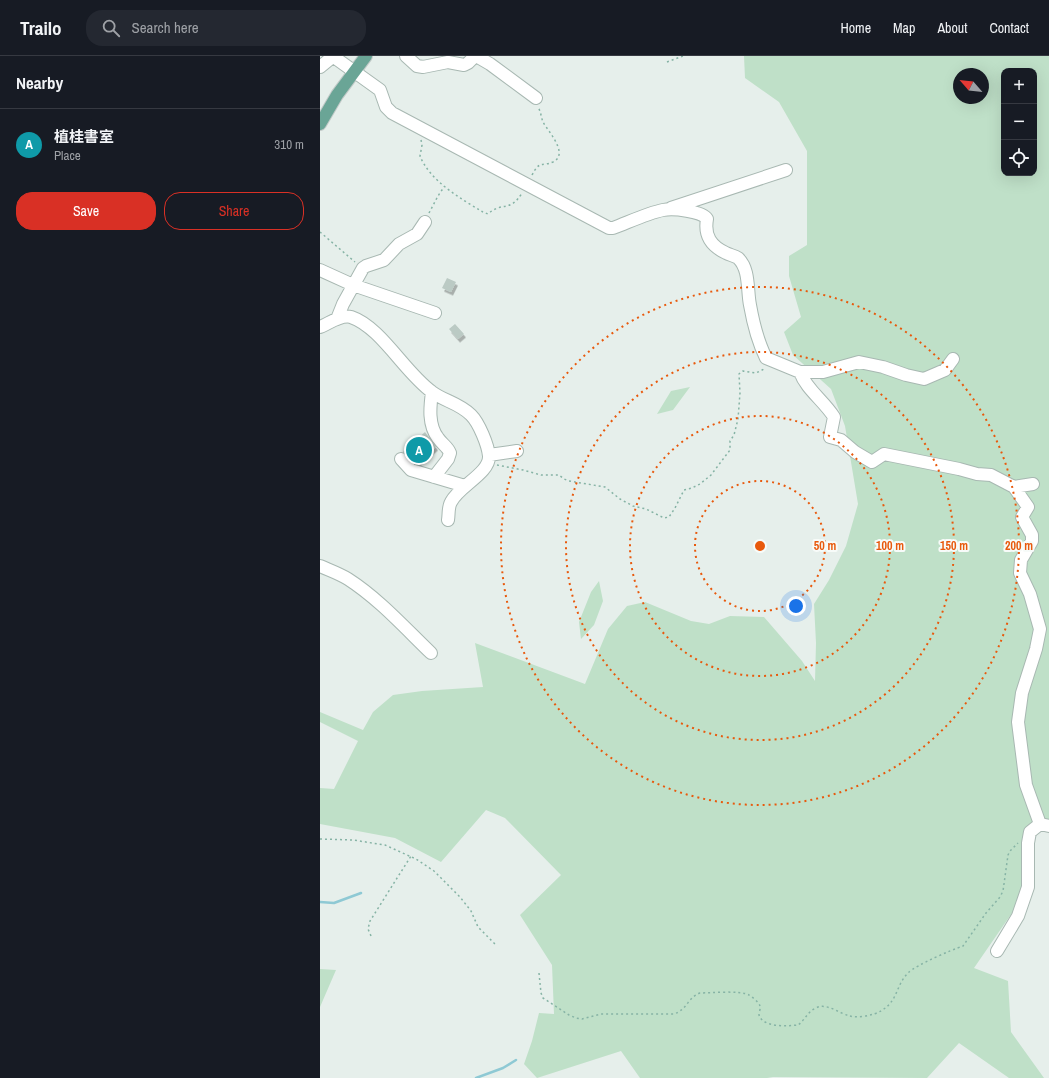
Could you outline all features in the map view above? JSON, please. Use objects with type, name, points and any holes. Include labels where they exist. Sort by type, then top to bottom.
[{"type":"main road","points":[[320,124],[336,95],[366,56]]},
{"type":"street","points":[[406,56],[416,66],[423,67],[448,62],[464,65],[474,57],[478,57],[490,64],[536,98]]},
{"type":"street","points":[[320,67],[331,57],[334,57],[380,90],[386,107],[392,113],[606,226],[613,228],[786,170]]},
{"type":"street","points":[[664,210],[694,212],[706,217],[708,219],[706,232],[711,243],[724,252],[738,258],[745,270],[749,282],[750,305],[762,350],[766,358],[800,372],[823,372],[859,362],[883,367],[906,375],[924,379],[945,370],[953,359]]},
{"type":"street","points":[[336,319],[353,285],[366,266],[384,260],[399,244],[417,234],[425,222]]},
{"type":"street","points":[[320,270],[353,285],[435,314]]},
{"type":"street","points":[[320,327],[336,319],[349,317],[358,320],[375,332],[402,363],[432,392],[453,402],[471,415],[482,433],[490,455],[488,464],[483,472],[451,501],[448,520]]},
{"type":"street","points":[[800,372],[802,379],[829,409],[834,417],[830,437],[842,440],[855,452],[872,462],[884,454],[977,474],[991,475],[1014,487],[1028,506],[1022,517],[1032,535],[1032,541],[1021,560],[1020,573],[1030,594],[1040,629],[1036,649],[1022,693],[1018,722],[1026,785],[1044,825],[1030,832],[1028,843],[1028,887],[1018,916],[997,950]]},
{"type":"street","points":[[432,392],[430,421],[438,438],[450,453],[448,459],[434,477]]},
{"type":"street","points":[[490,455],[517,451]]},
{"type":"street","points":[[400,459],[411,470],[466,486]]},
{"type":"street","points":[[1014,487],[1033,484]]},
{"type":"street","points":[[320,566],[346,578],[359,587],[388,611],[431,653]]},
{"type":"path","points":[[667,62],[683,56]]},
{"type":"path","points":[[425,222],[444,187]]},
{"type":"path","points":[[320,232],[358,264],[366,266]]},
{"type":"path","points":[[490,455],[499,466],[541,475],[559,475],[564,480],[605,487],[620,499],[633,506],[646,509],[666,518],[671,515],[684,490],[692,488],[705,480],[730,450],[730,441],[734,435],[738,419],[740,393],[739,374],[743,371],[756,373],[770,366],[772,360]]},
{"type":"path","points":[[539,973],[543,998],[569,1015],[582,1019],[601,1014],[674,1014],[681,1012],[686,1008],[691,999],[700,994],[740,993],[751,996],[758,1003],[760,1006],[759,1015],[772,1025],[798,1025],[816,1007],[822,1006],[851,1016],[874,1014],[884,1009],[891,1003],[904,978],[912,970],[963,946],[967,942],[1003,891],[1010,851],[1030,832]]},
{"type":"path","points":[[320,838],[370,842],[385,845],[411,856],[434,872],[460,898],[471,911],[478,927],[495,944]]},
{"type":"path","points":[[371,936],[368,929],[370,921],[411,856]]},
{"type":"green space","points":[[744,56],[1049,56],[1049,829],[1033,833],[1023,897],[974,968],[1008,981],[1011,1032],[1044,1078],[1009,1078],[959,1043],[927,1078],[640,1078],[621,1051],[537,1078],[524,1064],[539,1013],[554,1014],[552,965],[520,915],[561,875],[505,818],[486,810],[441,862],[395,838],[320,824],[320,788],[334,789],[358,741],[320,722],[320,712],[363,730],[373,712],[393,695],[422,691],[483,687],[475,643],[585,684],[608,629],[627,606],[645,602],[691,621],[709,624],[730,616],[764,617],[802,661],[815,681],[816,643],[814,604],[829,580],[846,546],[858,504],[845,426],[831,389],[793,355],[784,332],[801,317],[789,276],[789,256],[807,245],[807,151],[779,102],[745,78]]},
{"type":"green space","points":[[690,387],[673,410],[657,414],[671,391]]},
{"type":"green space","points":[[599,581],[603,601],[594,625],[581,639],[579,622],[591,592]]},
{"type":"green space","points":[[320,969],[336,970],[320,1007]]},
{"type":"building","points":[[447,278],[456,282],[451,292],[442,288]]},
{"type":"building","points":[[455,324],[464,334],[458,339],[449,329]]},
{"type":"building","points":[[425,432],[436,447],[417,464],[403,452]]},
{"type":"waterway","points":[[320,902],[334,903],[361,893]]},
{"type":"waterway","points":[[476,1078],[503,1068],[516,1060]]},
{"type":"place","name":"植桂書室","points":[[419,450]]}]
